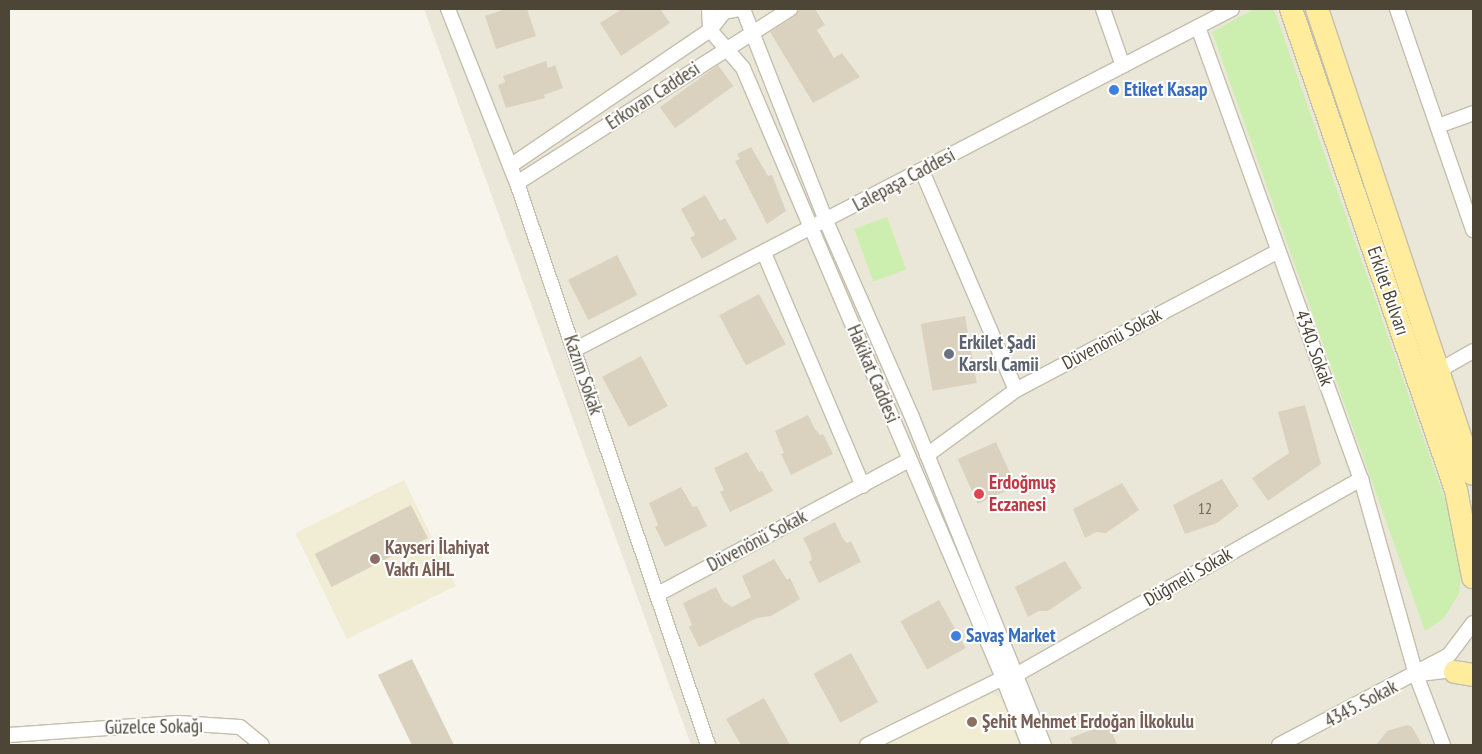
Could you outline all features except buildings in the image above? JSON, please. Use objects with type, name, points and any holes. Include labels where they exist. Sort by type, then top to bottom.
[{"type":"main road","name":"Erkilet Bulvarı","points":[[1291,9],[1456,490],[1473,577]]},
{"type":"main road","name":"Erkilet Bulvarı","points":[[1317,9],[1473,474]]},
{"type":"street","name":"Kazım Sokak","points":[[448,9],[510,166],[658,594],[708,745]]},
{"type":"street","points":[[709,9],[710,30]]},
{"type":"street","name":"Erkovan Caddesi","points":[[510,166],[710,30],[724,12],[740,9]]},
{"type":"street","name":"Hakikat Caddesi","points":[[743,9],[826,221],[927,455],[1010,676],[1029,745]]},
{"type":"street","name":"Erkovan Caddesi","points":[[516,183],[727,48],[753,35],[790,9]]},
{"type":"street","points":[[1103,9],[1123,66]]},
{"type":"street","name":"Lalepaşa Caddesi","points":[[574,350],[1232,9]]},
{"type":"street","points":[[1397,9],[1438,126],[1468,196],[1473,230]]},
{"type":"street","name":"4340. Sokak","points":[[1198,26],[1361,479],[1416,675],[1443,745]]},
{"type":"street","name":"Hakikat Caddesi","points":[[710,30],[743,68],[909,460],[1044,745]]},
{"type":"street","points":[[1438,126],[1473,113]]},
{"type":"street","points":[[922,171],[1016,390]]},
{"type":"street","name":"Düvenönü Sokak","points":[[927,455],[1016,390],[1279,251]]},
{"type":"street","points":[[764,253],[863,486]]},
{"type":"street","points":[[1438,371],[1473,351]]},
{"type":"street","name":"Düvenönü Sokak","points":[[658,594],[909,460]]},
{"type":"street","name":"Düğmeli Sokak","points":[[867,745],[1010,676],[1361,479]]},
{"type":"street","name":"4345. Sokak","points":[[1279,745],[1416,675],[1449,655],[1473,623]]},
{"type":"street","name":"4345. Sokak","points":[[1416,675],[1467,670]]},
{"type":"street","name":"Güzelce Sokağı","points":[[9,735],[178,724],[240,727],[262,745]]},
{"type":"shaded area","points":[[424,9],[1473,9],[1473,745],[691,745]]},
{"type":"shaded area","name":"Kayseri İlahiyat Vakfı AİHL","points":[[404,480],[456,586],[347,639],[295,533]]},
{"type":"shaded area","name":"Şehit Mehmet Erdoğan İlkokulu","points":[[990,693],[1002,698],[1019,745],[885,745]]},
{"type":"green space","points":[[1254,9],[1274,9],[1450,514],[1461,574],[1459,594],[1444,618],[1425,631],[1212,32]]},
{"type":"green space","points":[[887,217],[906,270],[873,282],[854,229]]},
{"type":"place","name":"Etiket Kasap","points":[[1114,90]]},
{"type":"place","name":"Erkilet Şadi Karslı Camii","points":[[949,354]]},
{"type":"place","name":"Erdoğmuş Eczanesi","points":[[979,494]]},
{"type":"place","name":"Kayseri İlahiyat Vakfı AİHL","points":[[375,559]]},
{"type":"place","name":"Savaş Market","points":[[956,636]]},
{"type":"place","name":"Şehit Mehmet Erdoğan İlkokulu","points":[[972,722]]}]
